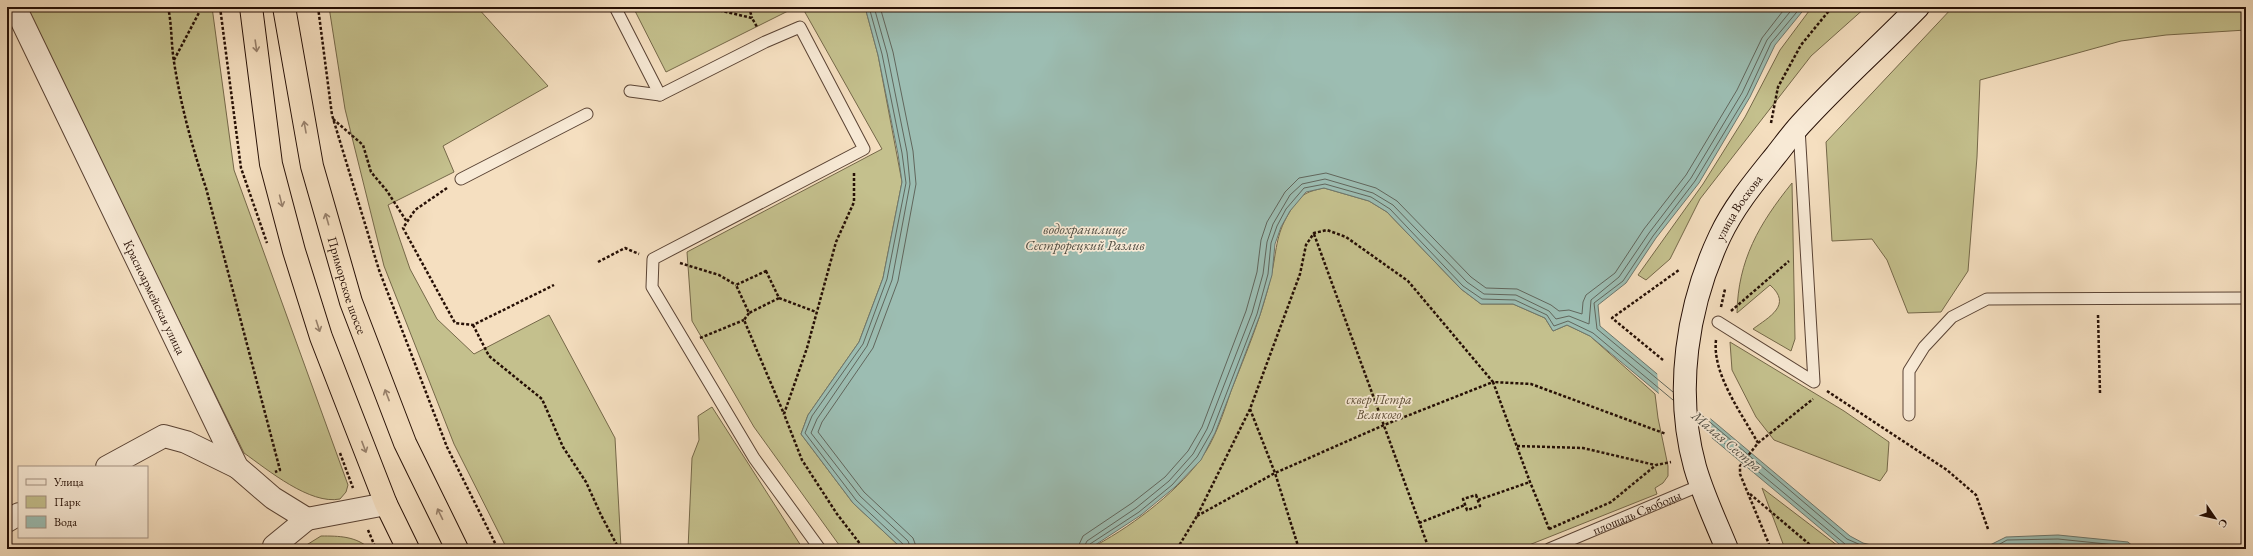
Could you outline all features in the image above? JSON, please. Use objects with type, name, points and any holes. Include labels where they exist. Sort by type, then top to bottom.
[{"type":"highway","points":[[251,7],[271,164],[294,251],[321,337],[386,504],[408,549]]},
{"type":"highway","name":"Приморское шоссе","points":[[284,7],[312,166],[352,302],[406,443],[457,549]]},
{"type":"street","name":"Красноармейская улица","points":[[15,7],[245,473],[273,498],[307,519]]},
{"type":"street","name":"улица Воскова","points":[[1698,476],[1689,435],[1685,384],[1686,358],[1692,317],[1702,280],[1721,235],[1751,187],[1799,126],[1918,7]]},
{"type":"street","points":[[109,466],[164,436],[186,442],[245,473]]},
{"type":"street","points":[[1698,476],[1727,549]]},
{"type":"street","points":[[274,549],[274,546],[307,519],[386,504]]},
{"type":"street","points":[[7,521],[18,515]]},
{"type":"lane","points":[[615,7],[660,95]]},
{"type":"lane","points":[[630,91],[660,95],[765,42],[800,27],[864,149],[653,259],[652,287],[754,458],[820,549]]},
{"type":"lane","points":[[461,179],[587,114]]},
{"type":"lane","points":[[1718,322],[1814,382],[1799,126]]},
{"type":"lane","points":[[1909,415],[1909,371],[1924,347],[1952,317],[1987,299],[2246,298]]},
{"type":"lane","name":"площадь Свободы","points":[[1549,549],[1562,546],[1698,476]]},
{"type":"path","points":[[168,7],[174,61],[192,147],[206,188],[280,470],[245,473]]},
{"type":"path","points":[[174,61],[202,7]]},
{"type":"path","points":[[318,7],[333,119],[381,278],[447,447],[498,549]]},
{"type":"path","points":[[705,7],[752,18]]},
{"type":"path","points":[[749,7],[752,18],[765,42]]},
{"type":"path","points":[[1771,124],[1778,86],[1801,45],[1832,7]]},
{"type":"path","points":[[333,119],[363,145],[371,172],[387,191],[407,222]]},
{"type":"path","points":[[784,414],[807,348],[836,242],[854,202],[851,156]]},
{"type":"path","points":[[461,179],[414,210],[403,228],[454,323],[473,325],[554,285]]},
{"type":"path","points":[[1177,549],[1197,516],[1250,409],[1300,274],[1306,245],[1314,234],[1327,230],[1346,237],[1408,281],[1493,382],[1548,529],[1611,502],[1656,465]]},
{"type":"path","points":[[1314,234],[1429,549]]},
{"type":"path","points":[[1718,322],[1806,247]]},
{"type":"path","points":[[598,262],[625,248],[653,259],[684,264],[719,275],[736,286],[748,313]]},
{"type":"path","points":[[1663,360],[1612,318],[1679,270]]},
{"type":"path","points":[[736,286],[766,271],[779,298],[816,312]]},
{"type":"path","points":[[699,338],[744,320],[748,313],[779,298]]},
{"type":"path","points":[[2097,298],[2100,393]]},
{"type":"path","points":[[744,320],[802,460],[837,514],[864,549]]},
{"type":"path","points":[[473,325],[489,356],[542,399],[563,447],[584,478],[620,549]]},
{"type":"path","points":[[1197,516],[1275,473],[1384,425],[1493,382],[1531,384],[1667,434]]},
{"type":"path","points":[[1825,389],[1947,470],[1976,495],[1988,528]]},
{"type":"path","points":[[1758,443],[1819,394]]},
{"type":"path","points":[[1250,409],[1275,473],[1299,549]]},
{"type":"path","points":[[1517,446],[1583,448],[1656,465],[1672,462]]},
{"type":"path","points":[[1752,451],[1740,466],[1740,474],[1771,549]]},
{"type":"path","points":[[1478,500],[1530,482]]},
{"type":"path","points":[[1748,492],[1815,549]]},
{"type":"path","points":[[1476,495],[1480,506],[1467,510],[1466,505],[1463,499],[1476,495]]},
{"type":"path","points":[[1419,523],[1466,505]]},
{"type":"green space","points":[[25,7],[212,7],[234,170],[348,485],[346,492],[340,499],[316,497],[303,492],[277,477],[244,453]]},
{"type":"green space","points":[[329,7],[477,7],[548,86],[443,146],[454,172],[388,205],[410,269],[437,319],[474,354],[549,315],[615,438],[621,548],[624,549],[507,549],[454,444],[384,266],[345,109]]},
{"type":"green space","points":[[633,7],[796,7],[666,72]]},
{"type":"green space","points":[[802,7],[865,7],[878,55],[902,182],[883,278],[859,342],[808,415],[801,434],[853,503],[904,549],[842,549],[754,427],[692,321],[687,252],[882,149]]},
{"type":"green space","points":[[1812,7],[1866,7],[1811,56],[1700,199],[1670,259],[1646,280],[1638,275],[1703,184],[1745,117],[1780,50]]},
{"type":"green space","points":[[1953,7],[2246,7],[2246,30],[2166,35],[2121,41],[1980,80],[1977,157],[1968,271],[1941,312],[1908,313],[1887,260],[1872,239],[1832,241],[1826,142]]},
{"type":"green space","points":[[1792,183],[1795,339],[1791,351],[1753,329],[1766,320],[1779,305],[1777,292],[1770,285],[1737,313],[1741,276],[1752,244],[1760,228]]},
{"type":"green space","name":"сквер Петра Великого","points":[[1324,188],[1369,201],[1387,212],[1461,289],[1481,304],[1513,304],[1545,318],[1553,331],[1567,325],[1590,336],[1655,394],[1658,418],[1668,466],[1668,476],[1663,483],[1655,488],[1657,494],[1519,549],[1089,549],[1119,532],[1164,498],[1200,460],[1218,427],[1258,320],[1271,276],[1277,244],[1284,221],[1299,198],[1312,191]]},
{"type":"green space","points":[[1730,342],[1844,411],[1889,442],[1887,471],[1880,481],[1774,440],[1756,417],[1732,370]]},
{"type":"green space","points":[[712,407],[803,549],[688,549],[692,458],[699,440],[698,416]]},
{"type":"green space","points":[[1762,488],[1842,549],[1785,549]]},
{"type":"green space","points":[[321,536],[353,539],[359,541],[370,549],[300,549]]},
{"type":"water","name":"водохранилище Сестрорецкий Разлив","points":[[865,7],[1806,7],[1775,45],[1750,97],[1699,183],[1656,238],[1626,283],[1598,305],[1600,326],[1850,536],[1863,543],[1879,547],[1988,546],[2006,537],[2058,535],[2128,542],[2136,549],[1845,549],[1590,336],[1567,325],[1553,331],[1545,318],[1513,304],[1481,304],[1461,289],[1387,212],[1369,201],[1324,188],[1306,192],[1290,211],[1281,227],[1275,244],[1272,275],[1260,315],[1215,433],[1201,460],[1175,487],[1141,515],[1089,549],[904,549],[853,503],[801,434],[808,415],[859,342],[883,278],[902,182],[898,154],[878,55]]},
{"type":"pier","points":[[1657,371],[1710,414],[1712,441],[1659,396]]},
{"type":"water label","name":"Малая Сестра","points":[[1727,441]]}]
